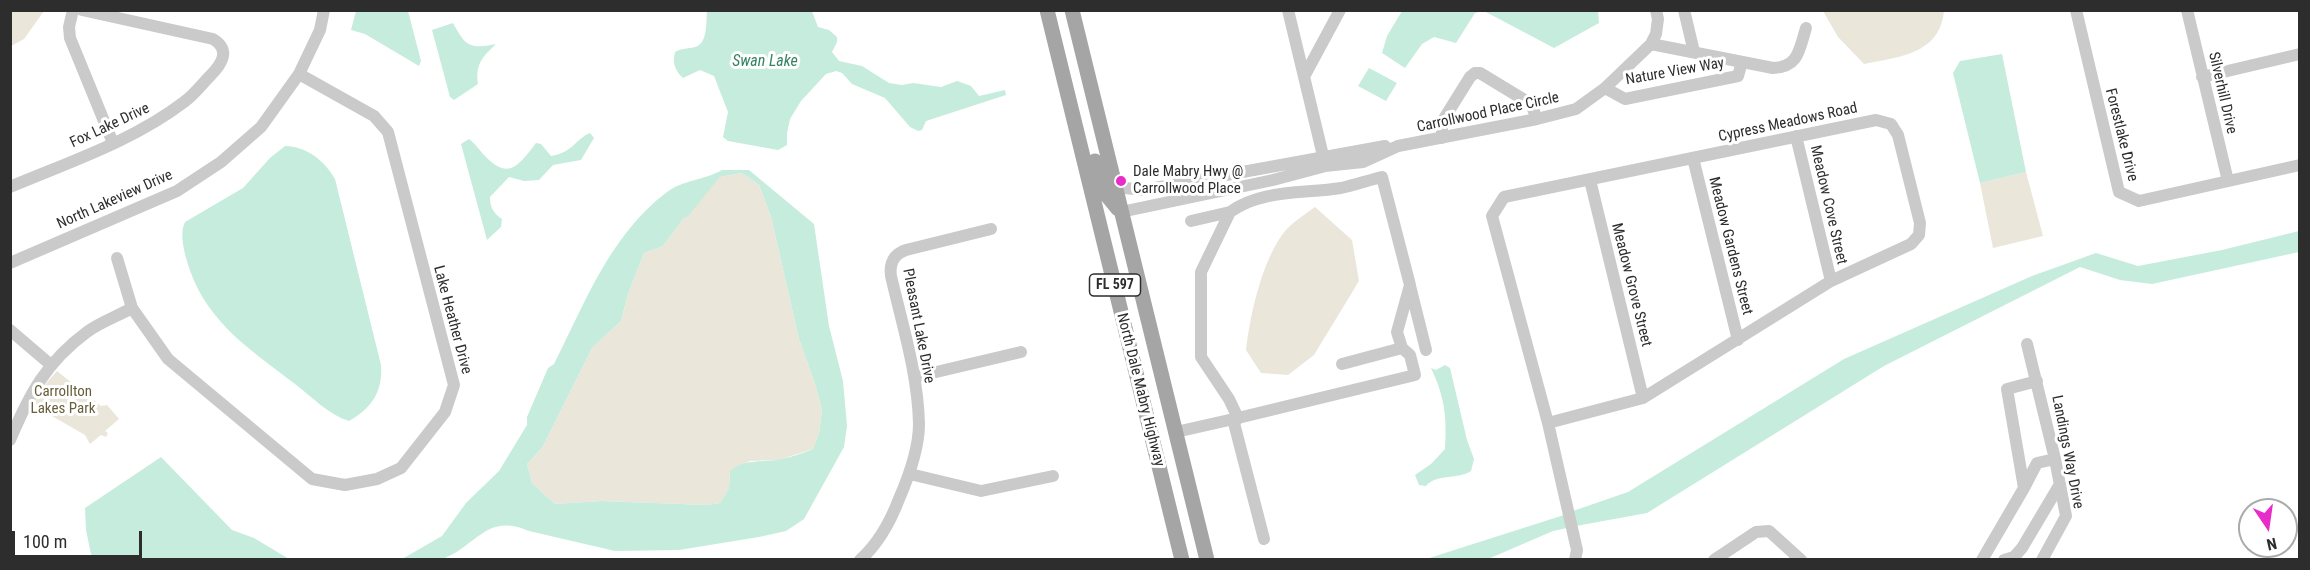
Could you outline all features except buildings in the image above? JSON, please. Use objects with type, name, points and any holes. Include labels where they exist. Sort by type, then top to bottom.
[{"type":"main road","name":"North Dale Mabry Highway","points":[[1047,10],[1182,560]]},
{"type":"main road","points":[[1056,10],[1104,192],[1121,212]]},
{"type":"main road","name":"North Dale Mabry Highway","points":[[1072,10],[1207,560]]},
{"type":"street","points":[[73,10],[69,27],[70,39],[113,143]]},
{"type":"street","name":"Fox Lake Drive","points":[[10,187],[154,123],[187,100],[222,63],[224,50],[213,39],[82,10]]},
{"type":"street","name":"North Lakeview Drive","points":[[10,262],[177,191],[221,162],[261,127],[299,74],[320,30],[324,10]]},
{"type":"street","points":[[1288,10],[1324,162]]},
{"type":"street","points":[[1305,75],[1340,10]]},
{"type":"street","points":[[1656,10],[1658,20],[1656,34],[1651,44],[1773,68],[1784,67],[1796,60],[1806,28]]},
{"type":"street","points":[[1684,10],[1694,52]]},
{"type":"street","name":"Forestlake Drive","points":[[2076,10],[2119,192],[2139,201],[2300,165]]},
{"type":"street","name":"Silverhill Drive","points":[[2187,10],[2228,182]]},
{"type":"street","name":"Carrollwood Place Circle","points":[[1121,212],[1273,180],[1324,162],[1363,162],[1398,146],[1537,119],[1576,109],[1605,88],[1651,44]]},
{"type":"street","points":[[2202,77],[2300,54]]},
{"type":"street","name":"Nature View Way","points":[[1605,88],[1625,99],[1738,76],[1742,62]]},
{"type":"street","points":[[1442,138],[1442,122],[1470,77],[1475,73],[1480,73],[1531,104],[1537,119]]},
{"type":"street","name":"Lake Heather Drive","points":[[117,258],[132,308],[168,359],[312,478],[345,485],[377,479],[401,468],[445,412],[454,385],[388,132],[374,116],[299,74]]},
{"type":"street","name":"Cypress Meadows Road","points":[[1548,423],[1643,398],[1831,281],[1911,244],[1919,235],[1919,229],[1898,135],[1891,124],[1876,120],[1504,197],[1492,216],[1548,423],[1577,550],[1575,560]]},
{"type":"street","name":"Meadow Cove Street","points":[[1796,136],[1831,281]]},
{"type":"street","points":[[1115,187],[1144,190],[1268,168],[1324,162],[1380,146],[1398,146]]},
{"type":"street","name":"Meadow Gardens Street","points":[[1693,158],[1738,340]]},
{"type":"street","points":[[1268,168],[1277,195]]},
{"type":"street","points":[[1191,221],[1230,212],[1241,204],[1277,195],[1341,188],[1382,177],[1426,350]]},
{"type":"street","name":"Meadow Grove Street","points":[[1590,180],[1643,398]]},
{"type":"street","points":[[1199,181],[1202,195]]},
{"type":"street","points":[[1230,212],[1201,272],[1201,357],[1230,399],[1238,418]]},
{"type":"street","name":"Pleasant Lake Drive","points":[[867,557],[892,516],[910,474],[919,426],[915,377],[891,276],[892,261],[906,250],[991,229]]},
{"type":"street","points":[[1176,432],[1415,375],[1410,356],[1402,348],[1397,332],[1410,285]]},
{"type":"street","points":[[10,440],[26,400],[51,365],[88,331],[132,308]]},
{"type":"street","points":[[10,330],[51,365]]},
{"type":"street","name":"Landings Way Drive","points":[[2027,344],[2055,459],[2066,516],[2042,560]]},
{"type":"street","points":[[1342,364],[1402,348]]},
{"type":"street","points":[[915,377],[1021,352]]},
{"type":"street","name":"Landings Way Drive","points":[[2024,488],[2007,389],[2037,381]]},
{"type":"street","points":[[1238,418],[1234,423],[1264,539]]},
{"type":"street","points":[[1982,560],[2037,463],[2055,459]]},
{"type":"street","points":[[910,474],[981,491],[1053,476]]},
{"type":"street","points":[[2004,560],[2014,557],[2022,548],[2060,484]]},
{"type":"street","points":[[1714,560],[1756,532],[1769,531],[1801,560]]},
{"type":"green space","points":[[11,10],[44,11],[24,39],[11,46]]},
{"type":"green space","points":[[1823,11],[1944,11],[1941,25],[1926,45],[1916,51],[1891,59],[1864,64],[1838,37]]},
{"type":"green space","points":[[2026,172],[2043,236],[1993,248],[1980,183]]},
{"type":"green space","points":[[742,173],[759,185],[771,217],[799,339],[822,410],[819,433],[813,449],[779,460],[750,461],[730,471],[729,488],[720,503],[706,505],[602,501],[555,504],[532,483],[527,464],[542,448],[592,348],[621,321],[628,294],[644,253],[663,246],[720,177]]},
{"type":"green space","points":[[1315,207],[1352,240],[1359,281],[1314,355],[1288,375],[1261,373],[1246,350],[1260,283],[1266,265],[1282,235],[1292,224]]},
{"type":"green space","name":"Carrollton Lakes Park","points":[[57,371],[101,406],[107,405],[119,419],[105,431],[108,433],[106,437],[101,435],[90,444],[85,435],[33,405],[43,387]]},
{"type":"water","points":[[356,11],[408,11],[421,61],[419,66],[365,34],[351,30]]},
{"type":"water","name":"Swan Lake","points":[[707,11],[812,11],[818,27],[829,30],[837,37],[832,52],[839,61],[862,66],[889,83],[902,85],[913,83],[941,87],[957,81],[971,86],[979,96],[1005,90],[1006,95],[926,121],[922,130],[918,131],[910,127],[885,98],[852,84],[842,73],[836,71],[826,74],[801,101],[790,119],[787,145],[778,150],[728,141],[723,137],[728,112],[714,76],[700,70],[683,78],[674,63],[675,52],[695,47],[702,42],[706,32]]},
{"type":"water","points":[[1402,11],[1484,11],[1475,13],[1456,43],[1434,37],[1422,44],[1405,68],[1382,53],[1387,36]]},
{"type":"water","points":[[1484,11],[1598,11],[1599,23],[1554,48]]},
{"type":"water","points":[[453,23],[465,42],[474,46],[496,44],[479,66],[478,84],[454,100],[450,97],[432,30]]},
{"type":"water","points":[[2002,54],[2026,172],[1980,183],[1953,73],[1960,61]]},
{"type":"water","points":[[1369,68],[1397,83],[1386,101],[1358,86]]},
{"type":"water","points":[[590,133],[594,138],[581,160],[553,165],[539,180],[524,181],[509,177],[490,197],[493,210],[502,219],[501,227],[487,240],[461,144],[469,139],[493,164],[507,169],[519,163],[536,143],[541,144],[551,156],[565,152]]},
{"type":"water","points":[[285,146],[300,149],[314,156],[326,166],[335,179],[381,365],[380,383],[374,398],[364,410],[349,421],[321,405],[229,330],[203,299],[185,254],[182,234],[185,222],[243,188],[270,158]]},
{"type":"water","points":[[722,170],[749,170],[814,224],[829,326],[843,381],[847,426],[844,447],[804,519],[786,531],[679,550],[615,551],[515,526],[503,526],[484,532],[456,552],[440,560],[402,559],[442,536],[466,503],[499,471],[527,425],[527,417],[548,368],[554,364],[601,271],[630,228],[647,209],[673,188]],"holes":[[[742,173],[759,185],[771,217],[799,339],[822,410],[819,433],[813,449],[785,458],[742,464],[736,467],[730,471],[729,488],[720,503],[706,505],[602,501],[555,504],[532,483],[527,464],[542,448],[592,348],[621,321],[628,294],[644,253],[663,246],[720,177]]]},
{"type":"water","points":[[2299,231],[2299,252],[2152,284],[2120,280],[2080,267],[1884,366],[1647,513],[1576,526],[1573,511],[1628,492],[1844,359],[2032,276],[2096,253],[2138,266],[2222,250]]},
{"type":"water","points":[[1445,365],[1450,368],[1467,440],[1474,459],[1471,471],[1466,474],[1436,479],[1426,486],[1419,485],[1415,475],[1431,464],[1445,449],[1444,408],[1431,368],[1436,370]]},
{"type":"water","points":[[161,457],[232,530],[254,538],[289,559],[92,559],[86,530],[85,508]]},
{"type":"water","points":[[1564,515],[1567,528],[1553,531],[1488,559],[1423,560]]},
{"type":"place","name":"Dale Mabry Hwy @ Carrollwood Place","points":[[1121,181]]}]
